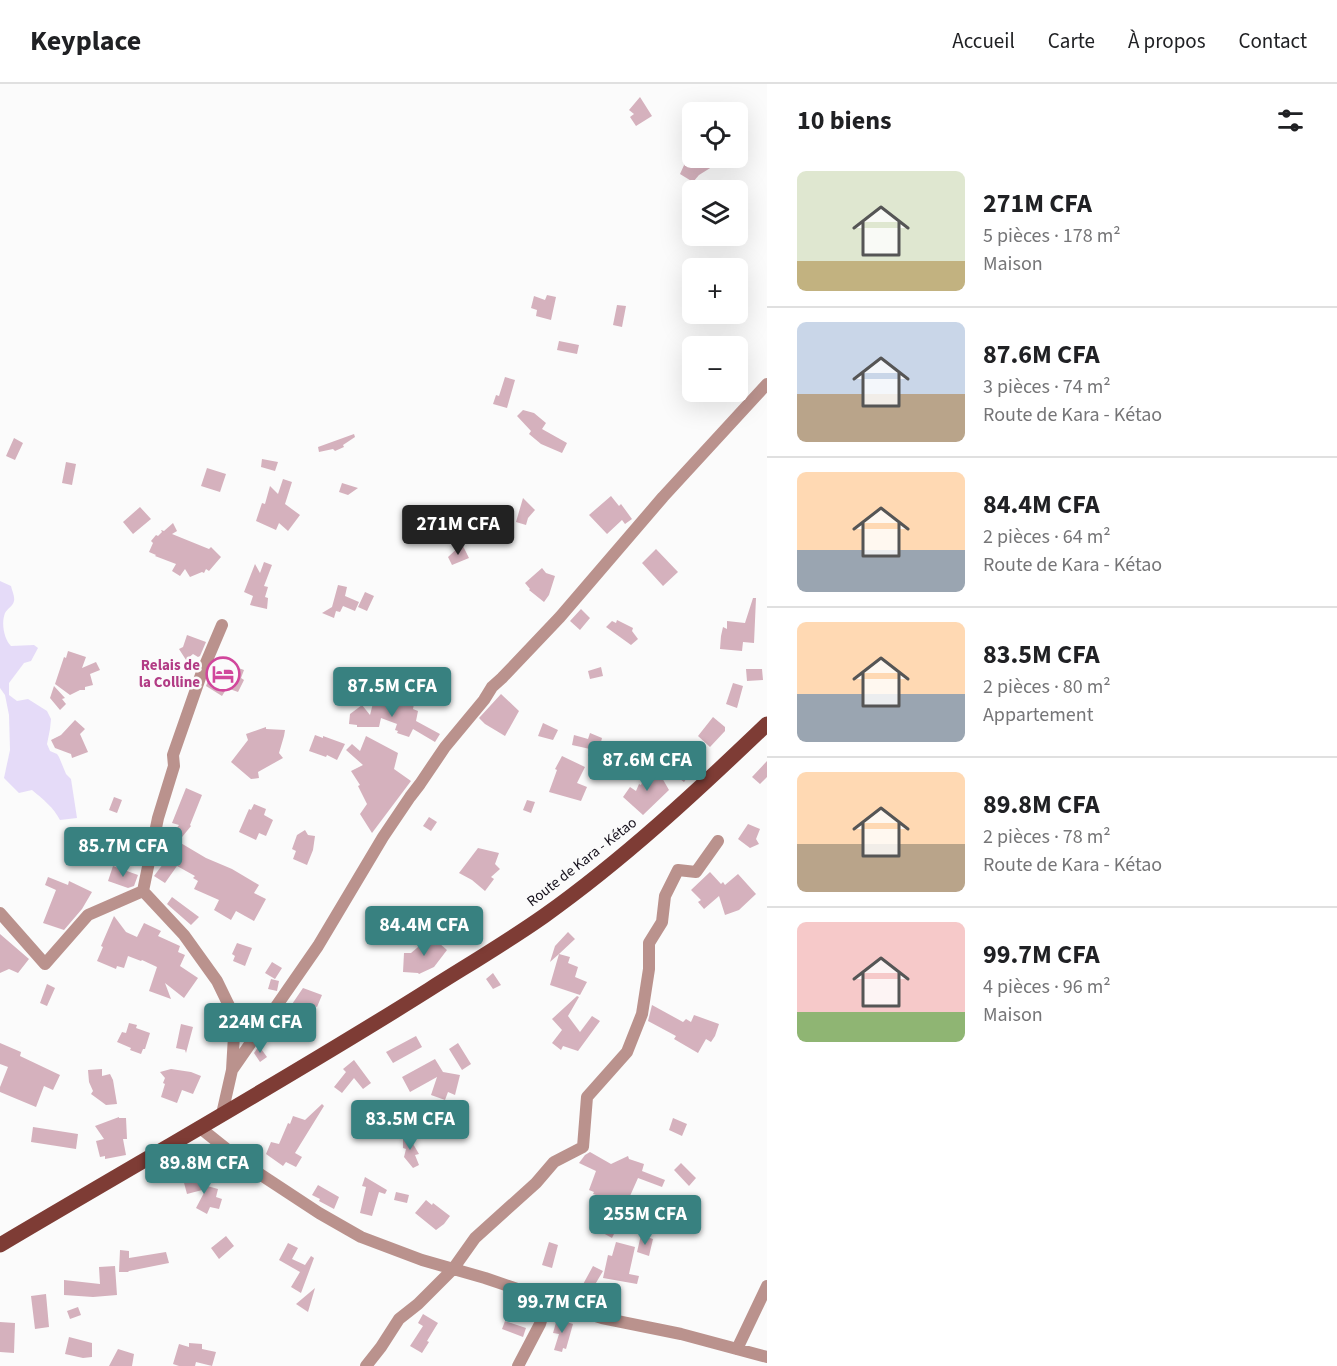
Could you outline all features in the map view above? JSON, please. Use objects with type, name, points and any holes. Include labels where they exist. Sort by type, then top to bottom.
[{"type":"main road","name":"Route de Kara - Kétao","points":[[0,1245],[370,1027],[543,917],[642,840],[767,724]]},
{"type":"street","points":[[232,1070],[318,946],[383,837],[445,747],[492,687],[560,617],[655,506],[767,384]]},
{"type":"street","points":[[143,891],[158,818],[174,766],[173,755],[202,672],[222,625]]},
{"type":"street","points":[[366,1366],[399,1319],[418,1304],[453,1269],[475,1238],[536,1183],[554,1162],[583,1147],[587,1097],[627,1052],[642,1014],[649,969],[649,943],[662,922],[665,896],[678,870],[696,872],[717,841]]},
{"type":"street","points":[[143,891],[184,934],[217,981],[235,1018],[232,1070],[222,1114]]},
{"type":"street","points":[[0,913],[45,964],[88,915],[143,891]]},
{"type":"street","points":[[199,1127],[249,1167],[319,1213],[361,1237],[422,1260],[485,1278],[602,1318],[681,1334],[767,1357]]},
{"type":"street","points":[[737,1349],[767,1286]]},
{"type":"street","points":[[518,1366],[540,1324],[547,1301]]},
{"type":"shaded area","points":[[0,581],[11,586],[14,597],[13,604],[5,613],[3,621],[9,643],[11,646],[34,645],[38,648],[31,661],[24,663],[9,683],[9,695],[17,701],[28,699],[47,711],[51,719],[47,744],[50,751],[57,754],[66,774],[71,779],[77,818],[60,820],[44,800],[32,790],[19,793],[4,778],[10,750],[9,715],[5,695],[0,688]]},
{"type":"building","points":[[640,97],[652,116],[636,126],[630,117],[634,114],[629,110]]},
{"type":"building","points":[[683,168],[710,168],[695,180],[690,180],[680,174]]},
{"type":"building","points":[[547,295],[556,297],[551,320],[536,316],[537,310],[531,308],[534,296],[545,300]]},
{"type":"building","points":[[617,305],[626,306],[622,327],[613,325]]},
{"type":"building","points":[[559,341],[579,345],[577,354],[557,350]]},
{"type":"building","points":[[505,377],[515,380],[507,408],[493,404],[496,395],[499,396]]},
{"type":"building","points":[[523,410],[534,413],[546,423],[542,429],[567,443],[562,453],[541,444],[529,434],[531,431],[517,416]]},
{"type":"building","points":[[354,434],[355,437],[343,445],[344,447],[335,451],[333,449],[319,452],[318,447]]},
{"type":"building","points":[[14,438],[23,443],[15,460],[6,456]]},
{"type":"building","points":[[262,459],[278,462],[275,471],[261,467]]},
{"type":"building","points":[[66,462],[76,464],[72,485],[62,483]]},
{"type":"building","points":[[207,468],[226,474],[220,492],[201,486]]},
{"type":"building","points":[[283,479],[292,482],[285,504],[300,515],[288,531],[279,523],[276,530],[256,521],[262,503],[265,504],[270,486],[278,494]]},
{"type":"building","points":[[342,483],[358,488],[348,495],[339,492]]},
{"type":"building","points":[[611,496],[619,506],[621,504],[632,519],[625,524],[622,520],[607,534],[589,515]]},
{"type":"building","points":[[523,498],[535,510],[528,518],[526,525],[516,522]]},
{"type":"building","points":[[140,507],[151,519],[133,534],[123,522]]},
{"type":"building","points":[[173,523],[177,531],[172,534],[209,549],[211,547],[221,557],[209,571],[206,569],[204,573],[190,577],[185,569],[180,576],[172,571],[176,564],[149,552],[153,543],[151,541],[162,532],[161,530],[164,531]]},
{"type":"building","points":[[462,544],[469,558],[452,565],[448,557]]},
{"type":"building","points":[[656,549],[678,572],[663,586],[642,563]]},
{"type":"building","points":[[264,562],[272,565],[264,586],[268,587],[265,597],[268,598],[267,609],[250,605],[253,596],[244,592],[255,564],[260,573]]},
{"type":"building","points":[[542,568],[546,573],[555,576],[549,595],[544,602],[529,590],[525,583]]},
{"type":"building","points":[[338,585],[347,587],[345,596],[359,602],[355,611],[343,606],[340,612],[336,611],[334,618],[322,613],[332,607]]},
{"type":"building","points":[[365,592],[374,596],[367,611],[358,607]]},
{"type":"building","points":[[753,598],[756,598],[754,643],[743,642],[742,651],[720,649],[723,627],[727,629],[727,621],[745,623]]},
{"type":"building","points":[[581,609],[590,618],[580,630],[570,621]]},
{"type":"building","points":[[617,620],[633,628],[632,631],[638,639],[631,645],[606,627],[612,621],[616,623]]},
{"type":"building","points":[[187,635],[206,642],[200,656],[193,654],[186,660],[179,649],[183,647]]},
{"type":"building","points":[[68,651],[86,657],[82,668],[96,662],[100,670],[90,674],[93,685],[70,695],[55,684]]},
{"type":"building","points":[[216,660],[244,670],[241,678],[244,680],[238,692],[227,688],[222,696],[206,686]]},
{"type":"building","points":[[601,667],[603,676],[590,679],[588,671]]},
{"type":"building","points":[[746,669],[762,669],[763,680],[747,681]]},
{"type":"building","points":[[733,683],[743,686],[737,708],[726,704]]},
{"type":"building","points":[[54,686],[65,698],[62,699],[66,704],[60,710],[50,698]]},
{"type":"building","points":[[501,694],[519,711],[505,736],[479,718]]},
{"type":"building","points":[[387,697],[396,699],[395,701],[414,704],[413,709],[418,711],[416,721],[440,734],[435,742],[413,729],[409,737],[397,733],[398,731],[395,730],[397,724],[381,718],[379,727],[357,727],[357,725],[349,724],[350,714],[362,705],[370,715],[373,703],[380,704],[381,699],[386,700]]},
{"type":"building","points":[[713,717],[725,727],[725,731],[710,747],[698,736]]},
{"type":"building","points":[[75,720],[85,729],[80,734],[88,752],[72,758],[71,754],[55,748],[51,740],[61,735]]},
{"type":"building","points":[[543,723],[558,730],[553,740],[538,736]]},
{"type":"building","points":[[266,727],[266,729],[285,730],[279,753],[283,758],[258,772],[259,778],[251,779],[231,762],[248,740],[246,734]]},
{"type":"building","points":[[590,733],[602,738],[597,758],[588,756],[590,749],[572,745],[574,735],[588,739]]},
{"type":"building","points":[[315,735],[345,744],[337,760],[309,751]]},
{"type":"building","points":[[366,736],[398,753],[394,769],[411,781],[372,833],[360,814],[367,804],[358,786],[360,785],[351,771],[363,765],[346,750],[352,744],[360,751]]},
{"type":"building","points":[[676,754],[694,768],[684,782],[665,768]]},
{"type":"building","points":[[562,756],[585,767],[577,783],[587,787],[581,801],[549,792],[557,770],[555,769]]},
{"type":"building","points":[[767,761],[767,777],[760,784],[752,777]]},
{"type":"building","points":[[654,764],[669,790],[643,815],[623,797],[630,787],[636,791],[644,777],[647,778]]},
{"type":"building","points":[[186,788],[202,795],[191,826],[178,842],[170,836],[179,825],[172,823]]},
{"type":"building","points":[[114,797],[122,800],[117,813],[109,810]]},
{"type":"building","points":[[527,800],[535,802],[531,813],[523,810]]},
{"type":"building","points":[[254,804],[266,809],[264,815],[273,820],[266,836],[259,833],[256,840],[239,832],[249,809],[251,810]]},
{"type":"building","points":[[429,817],[437,822],[431,831],[423,826]]},
{"type":"building","points":[[748,824],[760,829],[756,839],[759,844],[750,848],[738,839]]},
{"type":"building","points":[[305,830],[308,835],[315,836],[307,865],[293,859],[296,851],[292,849],[297,835]]},
{"type":"building","points":[[179,842],[259,885],[254,893],[266,899],[254,921],[236,911],[231,920],[214,910],[219,900],[194,889],[198,881],[193,878],[195,876],[177,866],[165,883],[154,876],[166,860],[168,861]]},
{"type":"building","points":[[478,848],[499,853],[495,864],[500,869],[491,877],[494,879],[485,891],[459,873]]},
{"type":"building","points":[[113,866],[138,875],[134,886],[128,888],[108,881]]},
{"type":"building","points":[[710,872],[721,884],[723,882],[725,885],[738,874],[756,894],[739,910],[725,915],[719,896],[704,909],[698,902],[701,900],[691,890]]},
{"type":"building","points":[[48,877],[68,885],[69,881],[92,892],[82,909],[64,930],[43,923],[56,890],[45,885]]},
{"type":"building","points":[[172,897],[199,917],[191,925],[167,904]]},
{"type":"building","points":[[114,916],[126,932],[137,937],[144,923],[161,931],[158,936],[180,946],[178,952],[185,955],[180,966],[198,978],[184,998],[165,983],[171,999],[149,991],[157,967],[142,960],[128,956],[124,968],[117,966],[116,969],[97,961]]},
{"type":"building","points":[[568,932],[575,939],[550,962],[555,946]]},
{"type":"building","points":[[0,934],[29,959],[18,973],[9,969],[0,973]]},
{"type":"building","points":[[431,936],[447,950],[434,967],[419,974],[403,972],[404,953],[411,953]]},
{"type":"building","points":[[237,943],[252,948],[245,966],[233,961],[235,956],[232,954]]},
{"type":"building","points":[[559,954],[570,957],[568,963],[578,967],[575,977],[587,982],[580,995],[550,985]]},
{"type":"building","points":[[272,962],[282,968],[275,979],[265,973]]},
{"type":"building","points":[[493,973],[501,985],[493,989],[486,979]]},
{"type":"building","points":[[271,979],[279,981],[277,991],[268,989]]},
{"type":"building","points":[[47,984],[55,988],[47,1006],[40,1003]]},
{"type":"building","points":[[303,988],[322,995],[317,1007],[309,1004],[299,1017],[288,1010]]},
{"type":"building","points":[[577,996],[579,997],[568,1016],[580,1032],[592,1016],[600,1021],[578,1051],[563,1046],[561,1050],[552,1043],[562,1030],[552,1019]]},
{"type":"building","points":[[652,1005],[683,1022],[686,1019],[691,1022],[694,1015],[719,1024],[715,1036],[711,1042],[706,1039],[698,1053],[674,1039],[676,1036],[648,1021]]},
{"type":"building","points":[[129,1023],[150,1033],[141,1054],[117,1042],[122,1032],[126,1033]]},
{"type":"building","points":[[181,1024],[193,1027],[186,1053],[185,1050],[176,1048]]},
{"type":"building","points":[[416,1036],[422,1047],[393,1063],[386,1052]]},
{"type":"building","points":[[0,1043],[21,1052],[20,1056],[60,1075],[53,1090],[44,1086],[36,1107],[0,1092],[8,1067],[0,1064]]},
{"type":"building","points":[[458,1043],[471,1064],[462,1070],[449,1049]]},
{"type":"building","points":[[259,1046],[267,1057],[260,1062],[254,1053]]},
{"type":"building","points":[[435,1059],[443,1072],[460,1075],[455,1095],[448,1092],[445,1100],[431,1095],[437,1077],[410,1092],[402,1077]]},
{"type":"building","points":[[354,1060],[371,1083],[363,1089],[354,1078],[342,1093],[334,1087],[346,1072],[343,1069]]},
{"type":"building","points":[[102,1069],[102,1076],[110,1074],[113,1080],[117,1104],[106,1105],[91,1094],[93,1091],[89,1082],[88,1070]]},
{"type":"building","points":[[171,1069],[201,1076],[193,1094],[182,1090],[177,1103],[161,1097],[165,1078],[160,1072]]},
{"type":"building","points":[[322,1104],[324,1106],[295,1153],[302,1157],[296,1167],[286,1162],[283,1166],[266,1154],[271,1142],[279,1144],[293,1116],[305,1120]]},
{"type":"building","points":[[119,1117],[126,1118],[127,1139],[123,1139],[126,1155],[105,1159],[105,1156],[100,1157],[96,1141],[104,1139],[95,1126]]},
{"type":"building","points":[[673,1118],[687,1124],[682,1136],[669,1130]]},
{"type":"building","points":[[33,1127],[78,1134],[76,1149],[31,1142]]},
{"type":"building","points":[[403,1132],[409,1137],[419,1154],[415,1155],[419,1165],[413,1168],[404,1157],[406,1149],[403,1148]]},
{"type":"building","points":[[590,1152],[611,1164],[628,1156],[629,1159],[644,1164],[642,1171],[665,1180],[662,1187],[638,1178],[626,1205],[616,1201],[608,1216],[598,1209],[611,1200],[593,1194],[594,1192],[589,1190],[596,1171],[579,1163]]},
{"type":"building","points":[[681,1163],[696,1178],[689,1186],[674,1170]]},
{"type":"building","points":[[191,1177],[193,1182],[218,1189],[216,1197],[222,1199],[219,1209],[210,1207],[207,1214],[196,1208],[206,1189],[187,1194],[183,1179]]},
{"type":"building","points":[[365,1177],[387,1190],[385,1194],[379,1192],[372,1216],[360,1213],[366,1187],[362,1186]]},
{"type":"building","points":[[318,1185],[339,1197],[334,1209],[312,1195]]},
{"type":"building","points":[[396,1192],[409,1195],[407,1203],[394,1200]]},
{"type":"building","points":[[426,1200],[450,1216],[436,1230],[415,1213]]},
{"type":"building","points":[[611,1217],[620,1222],[612,1238],[603,1233]]},
{"type":"building","points":[[641,1235],[653,1239],[649,1256],[637,1252]]},
{"type":"building","points":[[226,1236],[234,1246],[219,1259],[211,1248]]},
{"type":"building","points":[[549,1242],[558,1245],[552,1268],[542,1265]]},
{"type":"building","points":[[616,1242],[635,1247],[629,1274],[639,1276],[637,1284],[603,1278],[608,1255],[612,1256]]},
{"type":"building","points":[[288,1243],[298,1248],[292,1259],[305,1265],[311,1256],[314,1258],[301,1293],[291,1287],[300,1272],[279,1260]]},
{"type":"building","points":[[120,1250],[129,1251],[129,1258],[166,1252],[169,1263],[119,1272]]},
{"type":"building","points":[[115,1266],[117,1295],[93,1297],[64,1295],[64,1280],[100,1284],[99,1267]]},
{"type":"building","points":[[593,1266],[603,1271],[590,1293],[581,1288]]},
{"type":"building","points":[[315,1288],[308,1312],[296,1304]]},
{"type":"building","points":[[46,1294],[49,1327],[35,1329],[31,1296]]},
{"type":"building","points":[[78,1307],[81,1315],[70,1319],[67,1311]]},
{"type":"building","points":[[423,1314],[438,1323],[422,1353],[410,1346],[423,1326],[418,1323]]},
{"type":"building","points":[[557,1319],[573,1324],[566,1349],[563,1348],[562,1352],[554,1350],[559,1334],[553,1333]]},
{"type":"building","points":[[505,1321],[526,1328],[523,1337],[502,1329]]},
{"type":"building","points":[[0,1322],[15,1323],[14,1353],[0,1352]]},
{"type":"building","points":[[69,1337],[92,1343],[92,1357],[83,1358],[65,1354]]},
{"type":"building","points":[[189,1343],[202,1344],[202,1349],[216,1352],[212,1366],[196,1362],[195,1366],[173,1364],[179,1344],[189,1347]]},
{"type":"building","points":[[118,1349],[134,1354],[132,1366],[109,1366]]},
{"type":"place","name":"Relais de la Colline","points":[[223,674]]}]
